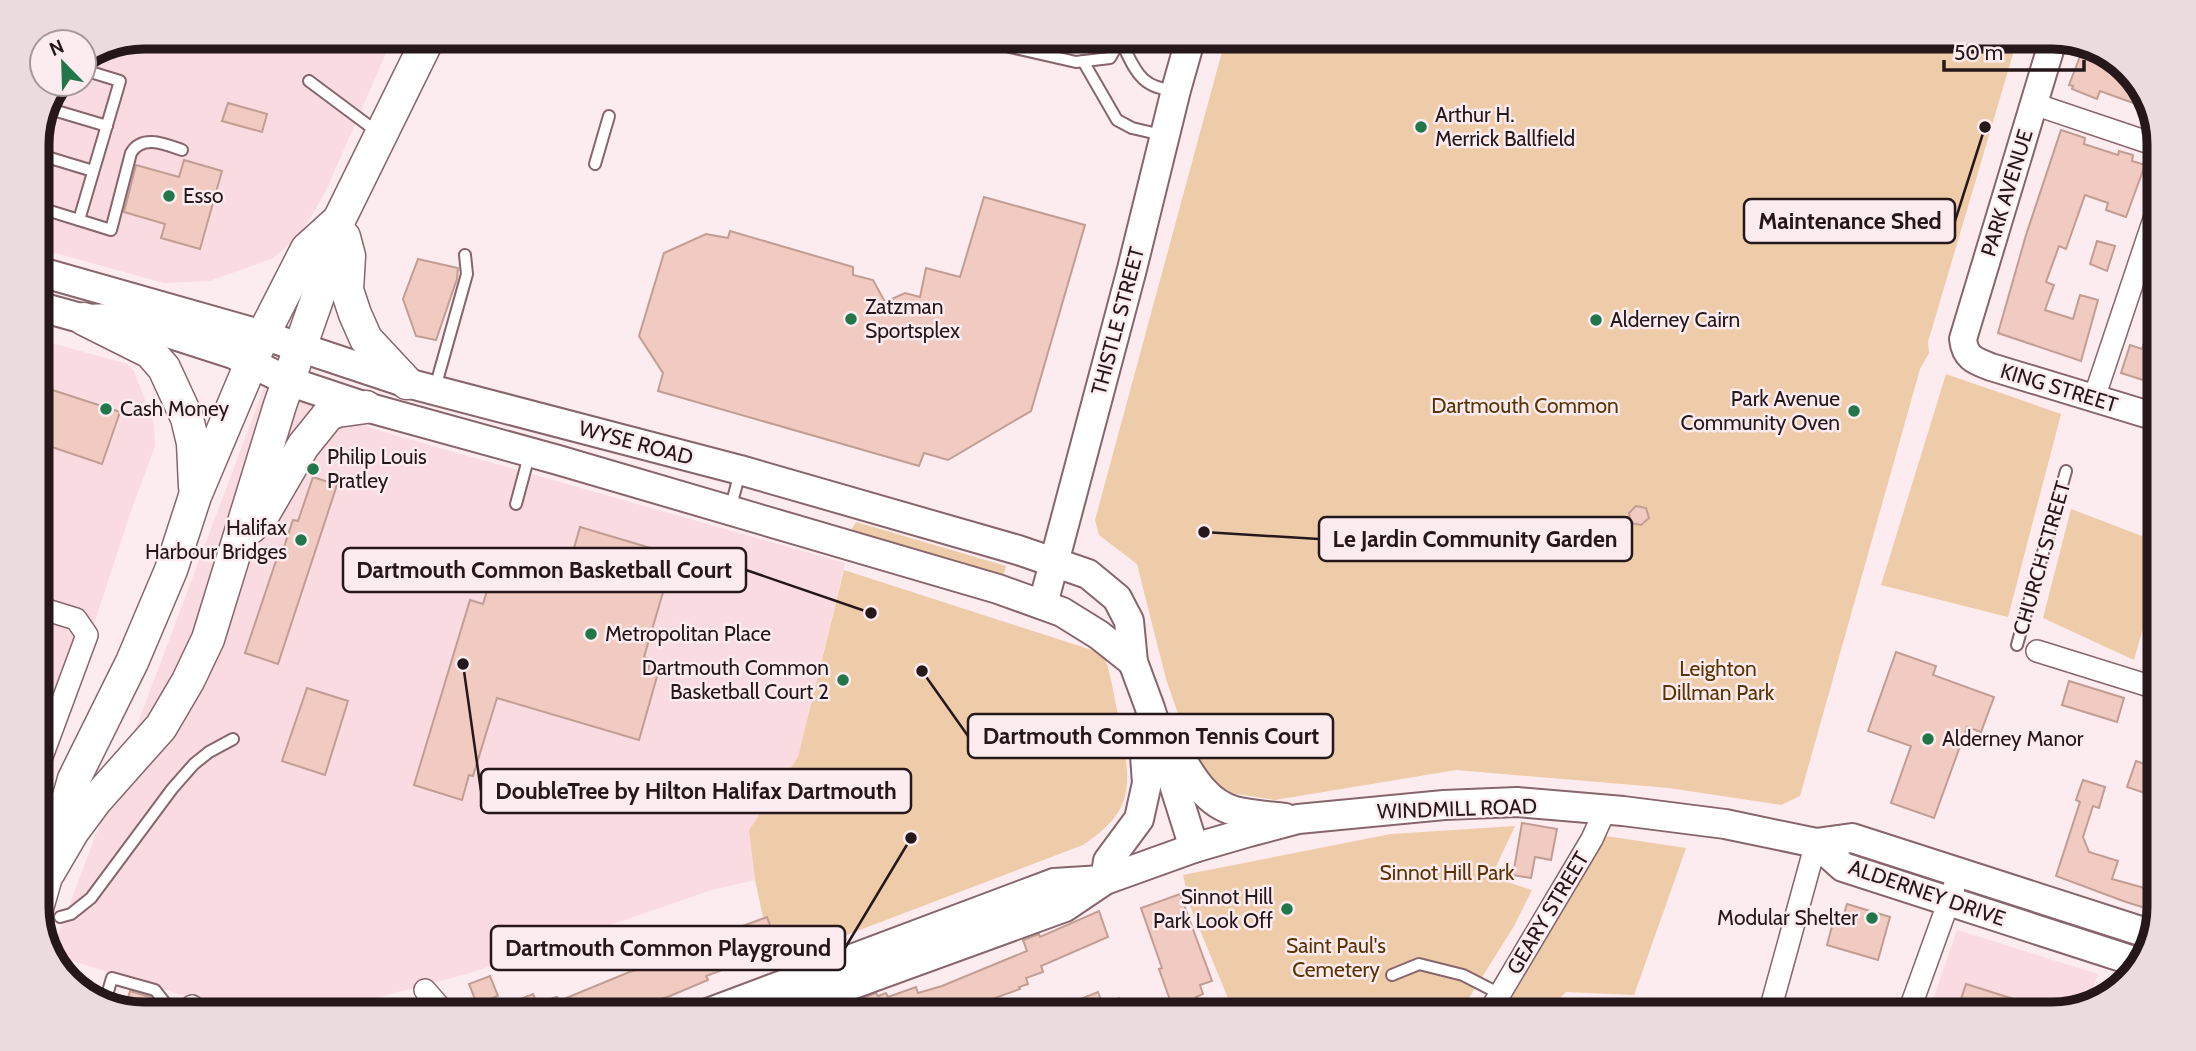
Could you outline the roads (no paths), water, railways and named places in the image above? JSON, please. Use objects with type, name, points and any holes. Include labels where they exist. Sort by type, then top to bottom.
[{"type":"main road","points":[[49,870],[96,800],[161,726],[188,681],[208,639],[300,347],[330,262],[339,220],[423,49]]},
{"type":"main road","name":"THISTLE STREET","points":[[1043,604],[1188,49]]},
{"type":"main road","points":[[49,868],[74,779],[132,662],[174,561],[195,496],[257,349],[307,249],[339,220]]},
{"type":"main road","points":[[339,220],[349,256],[347,290],[366,339],[421,386]]},
{"type":"main road","name":"WYSE ROAD","points":[[49,280],[79,304],[113,318],[217,348],[300,347],[421,386],[740,470],[1055,561],[1088,574],[1117,598],[1129,621],[1133,662],[1194,848]]},
{"type":"main road","points":[[79,304],[150,352],[164,368],[187,418],[193,443],[195,496]]},
{"type":"main road","name":"WYSE ROAD","points":[[49,305],[79,304]]},
{"type":"main road","name":"WYSE ROAD","points":[[257,349],[289,381],[366,407],[926,567],[1043,604],[1062,612],[1099,635],[1133,662]]},
{"type":"main road","points":[[240,537],[264,513],[303,446],[328,415],[366,407]]},
{"type":"main road","points":[[1150,708],[1200,789],[1234,811],[1298,819]]},
{"type":"main road","points":[[1105,880],[1108,861],[1139,819],[1147,783],[1144,742],[1150,708]]},
{"type":"main road","name":"WINDMILL ROAD","points":[[805,1002],[839,990],[1054,883],[1105,880],[1194,848],[1298,819],[1444,805],[1517,802],[1725,824],[1816,844]]},
{"type":"main road","name":"ALDERNEY DRIVE","points":[[1816,844],[1852,838],[2143,932]]},
{"type":"main road","name":"ALDERNEY DRIVE","points":[[1816,844],[1843,867],[2131,960]]},
{"type":"main road","name":"WINDMILL ROAD","points":[[772,1002],[839,990]]},
{"type":"street","name":"PARK AVENUE","points":[[1964,350],[1963,339],[2050,49]]},
{"type":"street","points":[[2034,104],[2147,142]]},
{"type":"street","points":[[2094,398],[2147,240]]},
{"type":"street","name":"KING STREET","points":[[1964,350],[1971,360],[2147,414]]},
{"type":"street","points":[[49,611],[76,620],[87,635],[49,738]]},
{"type":"street","points":[[2038,651],[2147,685]]},
{"type":"street","name":"GEARY STREET","points":[[1495,1002],[1592,839],[1605,810]]},
{"type":"street","points":[[1772,1002],[1816,844]]},
{"type":"street","points":[[1912,1002],[1959,872]]},
{"type":"lane","points":[[1016,49],[1076,62],[1110,58],[1115,49]]},
{"type":"lane","points":[[1127,49],[1145,83],[1162,90],[1176,90]]},
{"type":"lane","points":[[1083,61],[1117,120],[1132,128],[1165,135]]},
{"type":"lane","points":[[79,220],[120,81],[98,74]]},
{"type":"lane","points":[[309,81],[380,135]]},
{"type":"lane","points":[[55,111],[107,126]]},
{"type":"lane","points":[[596,164],[609,116]]},
{"type":"lane","points":[[49,211],[111,230],[131,153],[136,145],[156,142],[183,150]]},
{"type":"lane","points":[[49,158],[93,171]]},
{"type":"lane","points":[[421,386],[467,274],[465,255]]},
{"type":"lane","points":[[516,504],[530,452]]},
{"type":"lane","points":[[730,510],[740,470]]},
{"type":"lane","name":"CHURCH STREET","points":[[2017,645],[2066,471]]},
{"type":"lane","points":[[49,912],[71,914],[91,898],[172,789],[194,764],[233,739]]},
{"type":"lane","points":[[1392,975],[1419,964],[1463,975],[1500,994]]},
{"type":"lane","points":[[107,995],[112,978],[155,990],[161,1002]]},
{"type":"place","name":"Arthur H. Merrick Ballfield","points":[[1421,127]]},
{"type":"place","name":"Maintenance Shed","points":[[1985,127]]},
{"type":"place","name":"Esso","points":[[169,196]]},
{"type":"place","name":"Zatzman Sportsplex","points":[[851,319]]},
{"type":"place","name":"Alderney Cairn","points":[[1596,320]]},
{"type":"place","name":"Cash Money","points":[[106,409]]},
{"type":"place","name":"Park Avenue Community Oven","points":[[1854,411]]},
{"type":"place","name":"Philip Louis Pratley","points":[[313,469]]},
{"type":"place","name":"Le Jardin Community Garden","points":[[1204,532]]},
{"type":"place","name":"Halifax Harbour Bridges","points":[[301,540]]},
{"type":"place","name":"Dartmouth Common Basketball Court","points":[[871,613]]},
{"type":"place","name":"Metropolitan Place","points":[[591,634]]},
{"type":"place","name":"DoubleTree by Hilton Halifax Dartmouth","points":[[463,664]]},
{"type":"place","name":"Dartmouth Common Tennis Court","points":[[922,671]]},
{"type":"place","name":"Dartmouth Common Basketball Court 2","points":[[843,680]]},
{"type":"place","name":"Alderney Manor","points":[[1928,739]]},
{"type":"place","name":"Dartmouth Common Playground","points":[[911,838]]},
{"type":"place","name":"Sinnot Hill Park Look Off","points":[[1287,909]]},
{"type":"place","name":"Modular Shelter","points":[[1872,918]]},
{"type":"park label","name":"Dartmouth Common","points":[[1525,406]]},
{"type":"park label","name":"Leighton Dillman Park","points":[[1718,681]]},
{"type":"park label","name":"Sinnot Hill Park","points":[[1447,873]]},
{"type":"park label","name":"Saint Paul's Cemetery","points":[[1336,958]]}]
